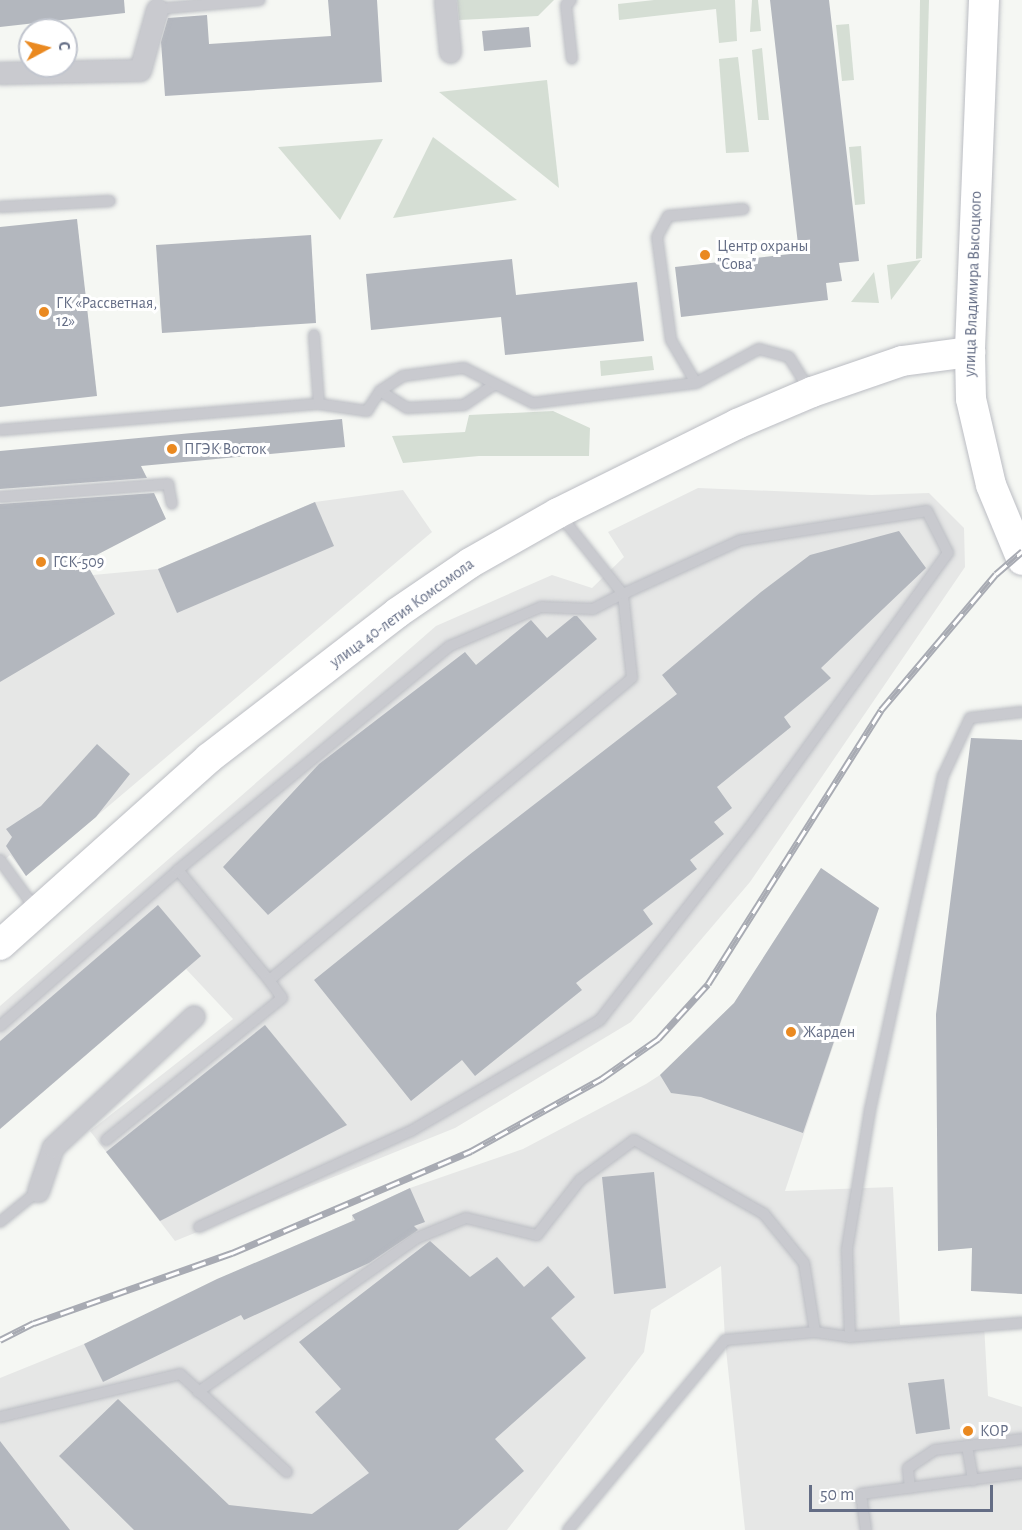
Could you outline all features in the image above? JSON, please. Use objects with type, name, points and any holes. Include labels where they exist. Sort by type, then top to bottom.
[{"type":"main road","name":"улица Владимира Высоцкого","points":[[984,0],[970,352],[971,399],[991,484],[1022,560]]},
{"type":"main road","name":"улица 40-летия Комсомола","points":[[0,945],[209,758],[397,613],[470,563],[558,513],[737,424],[812,392],[902,361],[970,352]]},
{"type":"street","points":[[445,0],[450,52]]},
{"type":"street","points":[[0,73],[140,70],[157,9]]},
{"type":"street","points":[[38,1191],[53,1146],[194,1016]]},
{"type":"lane","points":[[157,9],[260,0]]},
{"type":"lane","points":[[571,0],[566,5],[572,59]]},
{"type":"lane","points":[[0,207],[110,201]]},
{"type":"lane","points":[[696,383],[671,340],[657,237],[668,216],[744,209]]},
{"type":"lane","points":[[314,335],[319,404]]},
{"type":"lane","points":[[0,430],[319,404],[366,411],[380,391],[404,376],[464,368],[532,403],[696,383],[759,349],[789,357],[812,392]]},
{"type":"lane","points":[[380,391],[407,408],[464,405],[494,385]]},
{"type":"lane","points":[[0,497],[168,484],[172,504]]},
{"type":"lane","points":[[0,1026],[178,870],[450,646],[541,607],[593,609],[741,540],[927,511],[948,553],[748,830],[600,1020],[411,1131],[199,1227]]},
{"type":"lane","points":[[268,980],[632,678],[623,594],[558,513]]},
{"type":"lane","points":[[850,1336],[847,1250],[870,1110],[943,776],[970,718],[1022,712]]},
{"type":"lane","points":[[0,860],[38,911]]},
{"type":"lane","points":[[106,1140],[282,998],[178,870]]},
{"type":"lane","points":[[198,1392],[417,1238],[466,1218],[537,1235],[580,1179],[634,1140],[765,1214],[804,1263],[815,1332]]},
{"type":"lane","points":[[0,1222],[38,1191]]},
{"type":"lane","points":[[568,1530],[725,1340],[815,1332],[850,1336],[1022,1323]]},
{"type":"lane","points":[[0,1417],[180,1374],[286,1472]]},
{"type":"lane","points":[[910,1488],[908,1468],[935,1450],[1022,1439]]},
{"type":"lane","points":[[967,1446],[973,1480]]},
{"type":"lane","points":[[866,1530],[861,1494],[1022,1473]]},
{"type":"shaded area","points":[[457,0],[554,0],[538,16],[459,20]]},
{"type":"shaded area","points":[[654,0],[735,0],[737,41],[719,43],[716,9],[619,20],[618,4]]},
{"type":"shaded area","points":[[752,0],[758,0],[761,31],[750,32]]},
{"type":"shaded area","points":[[920,0],[929,0],[922,258],[916,259]]},
{"type":"shaded area","points":[[849,24],[854,80],[842,81],[836,25]]},
{"type":"shaded area","points":[[762,48],[769,120],[758,120],[752,50]]},
{"type":"shaded area","points":[[738,57],[749,152],[726,153],[719,59]]},
{"type":"shaded area","points":[[547,80],[559,188],[439,92]]},
{"type":"shaded area","points":[[433,137],[517,200],[393,218]]},
{"type":"shaded area","points":[[383,139],[340,220],[278,147]]},
{"type":"shaded area","points":[[861,146],[865,204],[855,205],[849,147]]},
{"type":"shaded area","points":[[921,260],[891,300],[887,265]]},
{"type":"shaded area","points":[[874,272],[879,303],[851,302]]},
{"type":"shaded area","points":[[652,356],[654,370],[601,376],[600,361]]},
{"type":"shaded area","points":[[553,411],[590,428],[589,456],[479,456],[403,463],[392,436],[465,432],[469,415]]},
{"type":"shaded area","points":[[698,488],[872,495],[929,493],[964,528],[965,567],[750,882],[631,1022],[455,1128],[175,1241],[90,1131],[233,1019],[186,969],[0,1129],[0,1006],[436,626],[552,575],[592,588],[624,557],[608,532]]},
{"type":"shaded area","points":[[403,490],[432,532],[26,876],[10,855],[0,864],[0,628],[93,575],[158,569],[315,502]]},
{"type":"shaded area","points":[[821,868],[879,908],[785,1191],[893,1187],[900,1325],[984,1324],[988,1396],[1022,1407],[1022,1530],[745,1530],[725,1340],[721,1266],[651,1310],[644,1352],[507,1530],[0,1530],[0,1378],[84,1344],[352,1221],[352,1215],[410,1188],[523,1149],[646,1084],[660,1075],[734,1003]]},
{"type":"building","points":[[0,0],[124,0],[125,13],[78,18],[18,18],[18,25],[0,27]]},
{"type":"building","points":[[328,0],[377,0],[382,82],[165,96],[161,42],[168,18],[207,15],[209,44],[331,36]]},
{"type":"building","points":[[770,0],[829,0],[859,261],[839,263],[842,281],[826,283],[828,300],[681,317],[675,267],[799,253]]},
{"type":"building","points":[[529,27],[531,47],[484,51],[482,31]]},
{"type":"building","name":"ГК «Рассветная, 12»","points":[[77,219],[97,396],[0,407],[0,227]]},
{"type":"building","points":[[311,235],[316,323],[162,333],[156,245]]},
{"type":"building","points":[[512,259],[516,295],[637,282],[644,341],[505,355],[501,317],[371,330],[366,274]]},
{"type":"building","name":"ПГЭК Восток","points":[[342,419],[345,447],[141,466],[147,478],[0,489],[0,451]]},
{"type":"building","points":[[154,493],[166,519],[85,561],[115,614],[0,682],[0,504]]},
{"type":"building","points":[[315,502],[334,546],[177,613],[158,569]]},
{"type":"building","points":[[899,531],[926,568],[821,668],[831,678],[784,717],[791,727],[717,787],[732,808],[714,822],[724,834],[690,860],[697,869],[643,910],[653,924],[576,983],[582,990],[475,1076],[462,1060],[411,1101],[314,980],[469,855],[677,694],[662,675],[761,592],[810,555]]},
{"type":"building","points":[[577,616],[597,639],[268,915],[223,867],[319,764],[465,652],[476,665],[531,620],[547,638]]},
{"type":"building","points":[[971,738],[1022,740],[1022,1294],[971,1291],[972,1248],[938,1251],[936,1014]]},
{"type":"building","points":[[97,744],[130,774],[96,817],[26,876],[6,846],[12,837],[6,829],[41,806]]},
{"type":"building","points":[[821,868],[879,908],[803,1133],[701,1097],[671,1093],[660,1075],[734,1003]]},
{"type":"building","points":[[158,905],[201,956],[0,1129],[0,1041]]},
{"type":"building","points":[[265,1025],[347,1125],[160,1221],[106,1152]]},
{"type":"building","points":[[654,1172],[666,1288],[614,1294],[602,1177]]},
{"type":"building","points":[[410,1188],[425,1222],[414,1226],[418,1230],[369,1263],[244,1320],[241,1315],[103,1382],[84,1344],[217,1279],[355,1220],[352,1215]]},
{"type":"building","points":[[430,1241],[470,1277],[497,1257],[524,1287],[548,1266],[575,1297],[551,1318],[586,1358],[495,1439],[524,1471],[458,1530],[134,1530],[59,1456],[118,1399],[229,1505],[312,1514],[369,1473],[315,1412],[341,1389],[299,1342]]},
{"type":"building","points":[[944,1379],[950,1429],[916,1434],[908,1383]]},
{"type":"building","points":[[0,1441],[38,1490],[70,1530],[0,1530]]},
{"type":"railway","points":[[0,1340],[34,1323],[232,1253],[471,1151],[601,1079],[658,1039],[708,984],[881,710],[996,574],[1022,551]]},
{"type":"place","name":"Центр охраны \"Сова\"","points":[[705,255]]},
{"type":"place","name":"ГК «Рассветная, 12»","points":[[44,312]]},
{"type":"place","name":"ПГЭК Восток","points":[[172,449]]},
{"type":"place","name":"ГСК-509","points":[[41,562]]},
{"type":"place","name":"Жарден","points":[[791,1032]]},
{"type":"place","name":"КОР","points":[[968,1431]]}]
